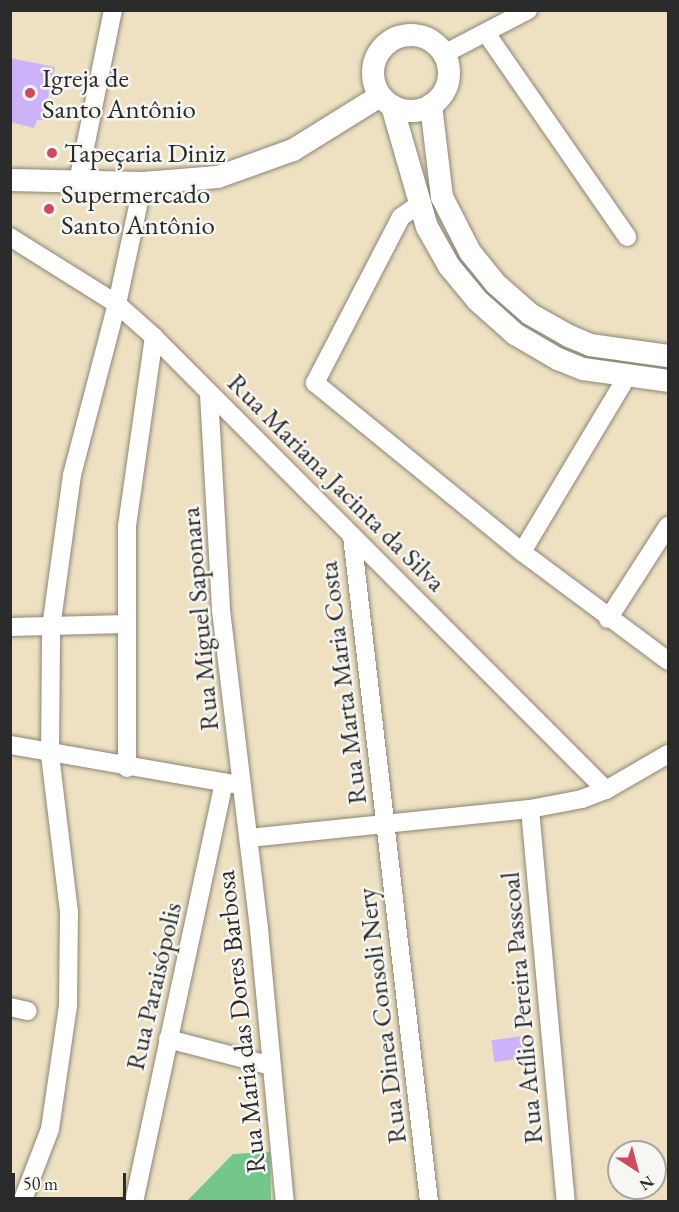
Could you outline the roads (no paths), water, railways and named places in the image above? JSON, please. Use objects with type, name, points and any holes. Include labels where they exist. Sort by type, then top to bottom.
[{"type":"main road","points":[[386,101],[408,111],[431,105],[448,82],[444,54],[422,36],[394,38],[379,51],[372,69],[386,101],[418,205],[449,266],[496,318],[558,359],[583,369],[669,381]]},
{"type":"main road","points":[[10,180],[143,183],[218,177],[271,161],[386,101]]},
{"type":"main road","points":[[431,105],[442,197],[459,235],[482,269],[512,300],[549,326],[590,345],[669,356]]},
{"type":"main road","points":[[624,375],[630,350]]},
{"type":"street","points":[[78,182],[113,10]]},
{"type":"street","points":[[444,54],[528,10]]},
{"type":"street","points":[[486,33],[627,237]]},
{"type":"street","points":[[22,1202],[50,1130],[68,1006],[69,912],[50,754],[51,628],[72,475],[117,304],[143,183]]},
{"type":"street","points":[[418,205],[401,217],[315,383],[522,552],[608,619],[669,662]]},
{"type":"street","name":"Rua Mariana Jacinta da Silva","points":[[10,237],[117,304],[154,337],[606,790]]},
{"type":"street","points":[[127,768],[128,516],[154,337]]},
{"type":"street","points":[[522,552],[622,385],[624,375]]},
{"type":"street","name":"Rua Miguel Saponara","points":[[209,394],[233,784],[249,838]]},
{"type":"street","points":[[608,619],[669,526]]},
{"type":"street","name":"Rua Marta Maria Costa","points":[[352,536],[386,825]]},
{"type":"street","points":[[10,627],[51,628],[126,624]]},
{"type":"street","points":[[10,745],[127,768],[233,784]]},
{"type":"street","points":[[249,838],[386,825],[582,800],[606,790],[669,754]]},
{"type":"street","name":"Rua Paraisópolis","points":[[134,1202],[168,1039],[233,784]]},
{"type":"street","name":"Rua Atílio Pereira Passcoal","points":[[530,808],[566,1202]]},
{"type":"street","name":"Rua Dinea Consoli Nery","points":[[386,825],[429,1202]]},
{"type":"street","name":"Rua Maria das Dores Barbosa","points":[[249,838],[285,1202]]},
{"type":"street","points":[[168,1039],[272,1066]]},
{"type":"place","name":"Igreja de Santo Antônio","points":[[30,93]]},
{"type":"place","name":"Tapeçaria Diniz","points":[[52,153]]},
{"type":"place","name":"Supermercado Santo Antônio","points":[[49,209]]}]
